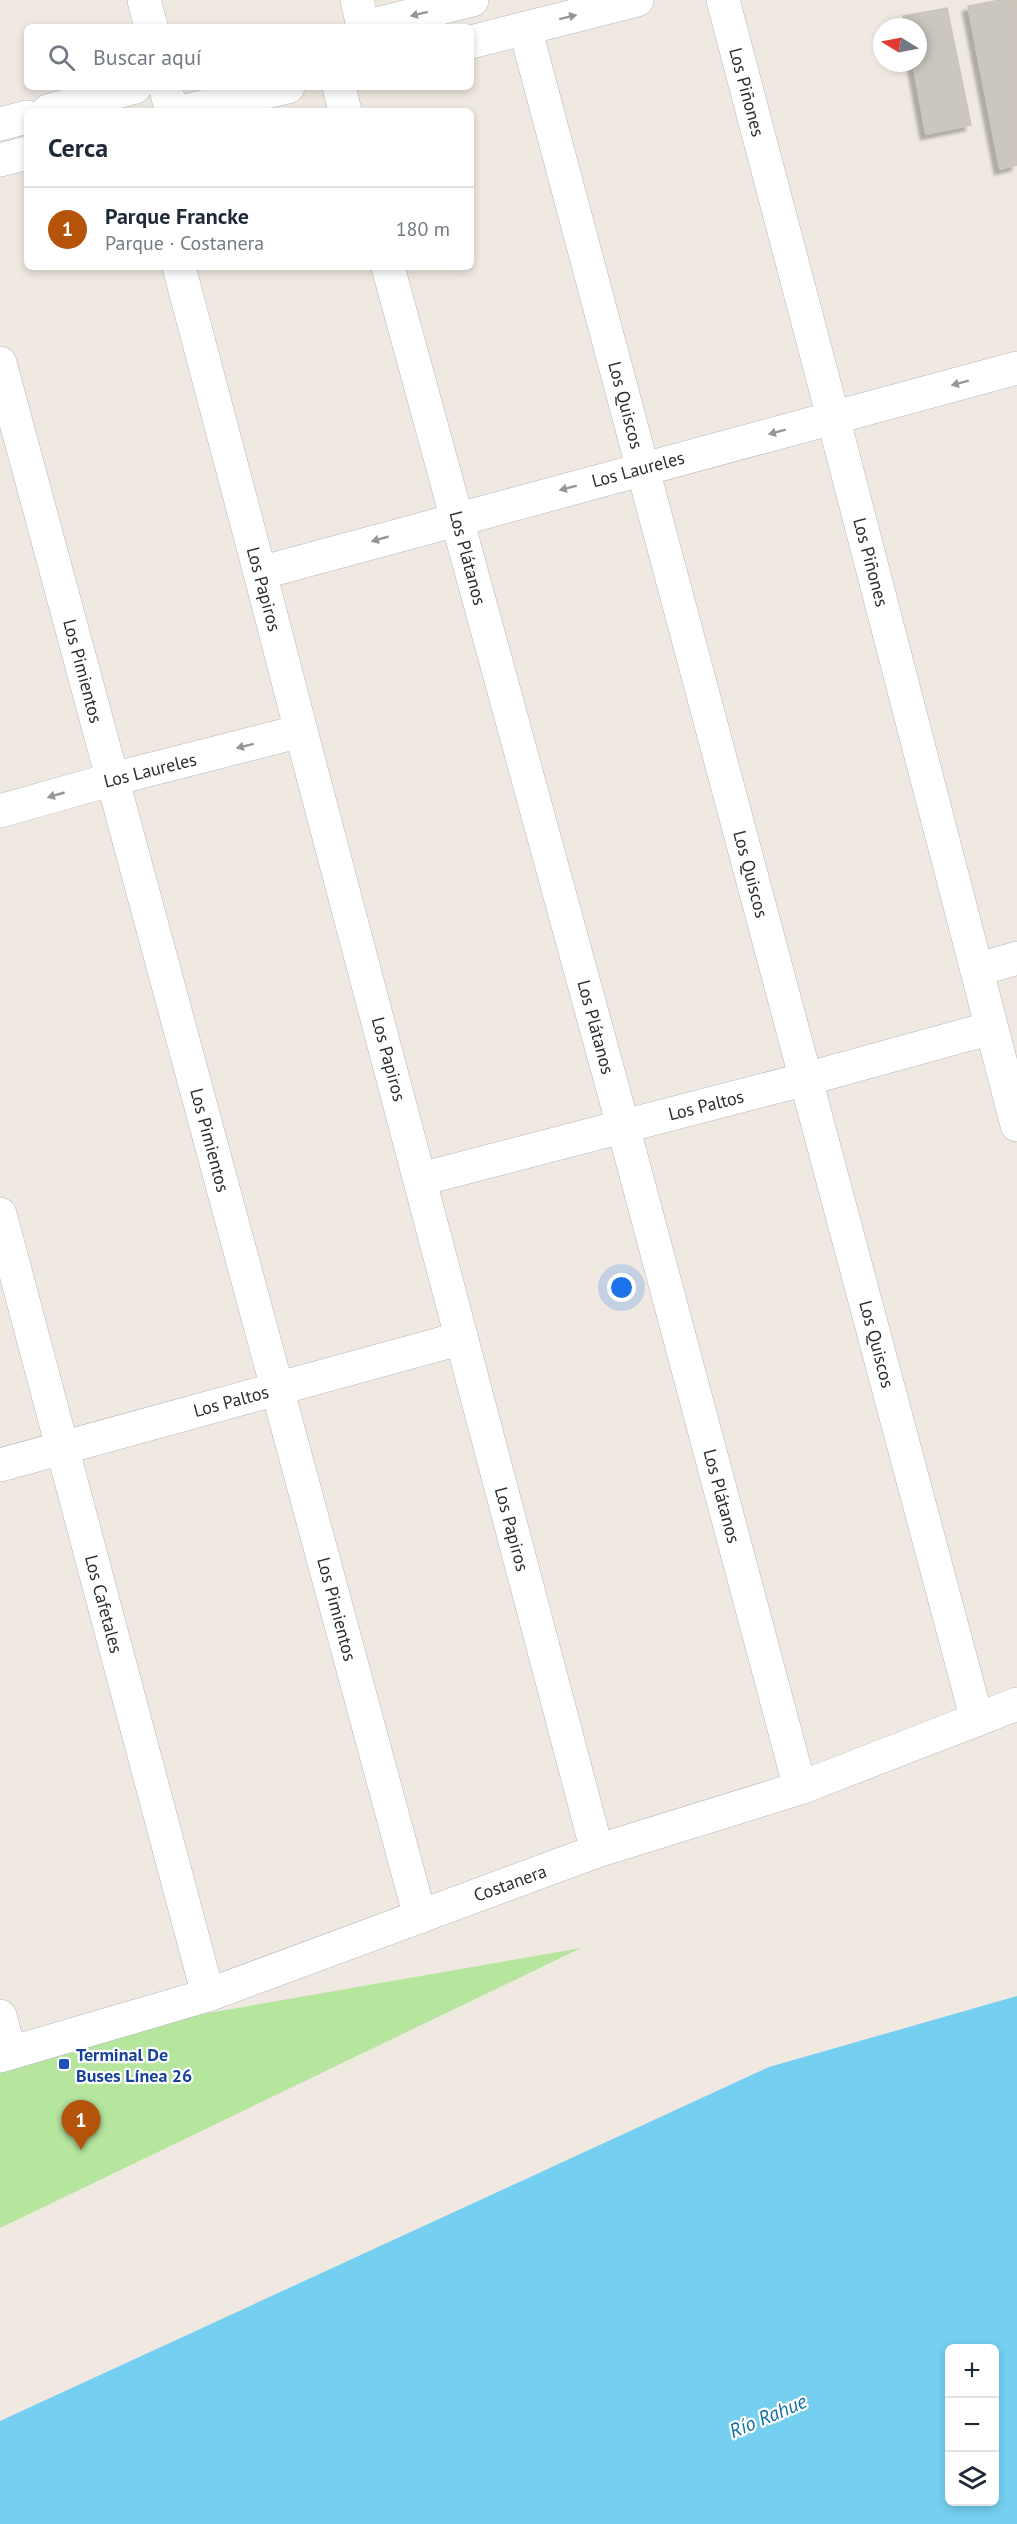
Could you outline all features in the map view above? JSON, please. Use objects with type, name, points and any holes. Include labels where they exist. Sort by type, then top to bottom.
[{"type":"street","points":[[144,0],[150,24]]},
{"type":"street","points":[[357,0],[363,24]]},
{"type":"street","points":[[376,24],[472,0]]},
{"type":"street","points":[[474,41],[637,0]]},
{"type":"street","name":"Los Piñones","points":[[723,0],[1017,1125]]},
{"type":"street","name":"Los Quiscos","points":[[525,28],[977,1720]]},
{"type":"street","points":[[59,108],[124,90]]},
{"type":"street","points":[[166,90],[171,108]]},
{"type":"street","points":[[197,108],[275,90]]},
{"type":"street","points":[[340,90],[344,108]]},
{"type":"street","points":[[0,124],[24,118]]},
{"type":"street","points":[[0,160],[24,154]]},
{"type":"street","name":"Los Papiros","points":[[180,270],[597,1851]]},
{"type":"street","name":"Los Plátanos","points":[[389,270],[800,1788]]},
{"type":"street","name":"Los Pimientos","points":[[0,363],[420,1917]]},
{"type":"street","name":"Los Laureles","points":[[260,573],[1017,368]]},
{"type":"street","name":"Los Laureles","points":[[0,811],[113,779],[301,731]]},
{"type":"street","points":[[977,970],[1017,958]]},
{"type":"street","name":"Los Paltos","points":[[421,1179],[806,1079],[991,1028]]},
{"type":"street","name":"Los Cafetales","points":[[0,1214],[208,1995]]},
{"type":"street","name":"Los Paltos","points":[[0,1465],[462,1338]]},
{"type":"street","name":"Costanera","points":[[5,2054],[208,1995],[597,1851],[800,1788],[1017,1704]]},
{"type":"street","points":[[0,2016],[5,2054]]},
{"type":"green space","points":[[581,1948],[0,2228],[0,2072],[197,2015]]},
{"type":"water","name":"Río Rahue","points":[[1017,1996],[1017,2524],[0,2524],[0,2421],[769,2067]]},
{"type":"building","points":[[1000,0],[1017,0],[1017,165],[1000,169],[968,6]]},
{"type":"building","points":[[947,8],[971,125],[926,134],[915,72],[927,72],[927,18],[903,18],[903,16]]},
{"type":"place","name":"Terminal De Buses Línea 26","points":[[64,2064]]},
{"type":"place","name":"Parque Francke","points":[[81,2150]]}]
